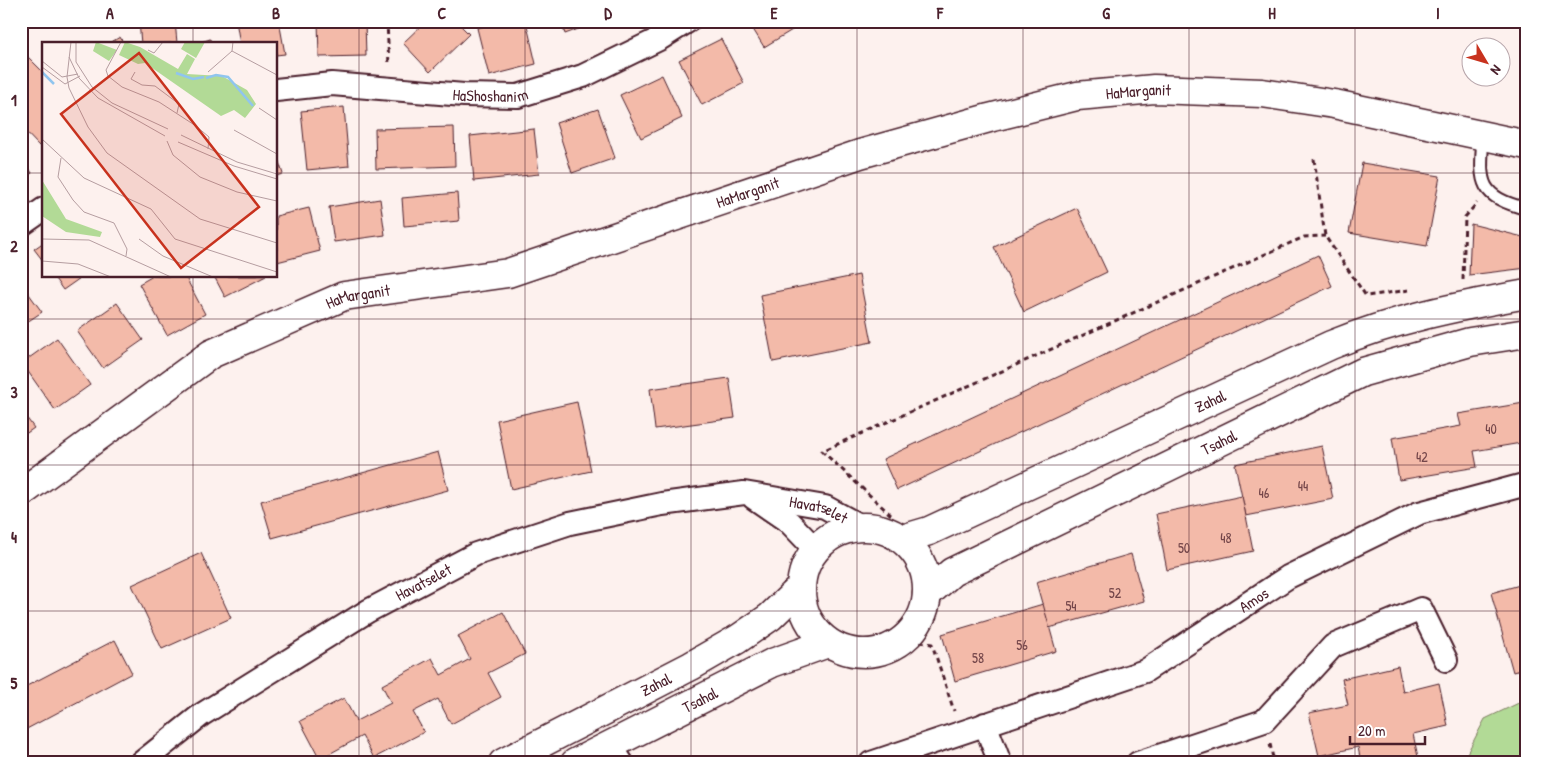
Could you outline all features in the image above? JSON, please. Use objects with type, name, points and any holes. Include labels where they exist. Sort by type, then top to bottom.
[{"type":"main road","name":"HaMarganit","points":[[21,493],[211,354],[344,296],[508,273],[860,154],[1077,96],[1154,89],[1262,93],[1334,104],[1527,145]]},
{"type":"main road","name":"Zahal","points":[[908,537],[1330,344],[1399,321],[1462,305],[1527,294]]},
{"type":"main road","name":"Tsahal","points":[[932,606],[952,572],[1363,372],[1470,342],[1527,333]]},
{"type":"main road","points":[[860,526],[875,527],[908,537],[921,563],[932,606],[922,613],[913,629],[900,642],[882,650],[864,654],[845,651],[828,643],[813,629],[803,610],[800,588],[804,568],[815,549],[828,537],[843,530],[860,526]]},
{"type":"main road","name":"Zahal","points":[[503,763],[691,666],[738,639],[770,617],[800,588]]},
{"type":"main road","name":"Tsahal","points":[[575,763],[616,753],[772,663],[828,643]]},
{"type":"street","name":"HaShoshanim","points":[[278,90],[332,84],[464,95],[518,96],[583,76],[661,38],[688,21]]},
{"type":"street","points":[[21,225],[42,210]]},
{"type":"street","name":"Amos","points":[[872,763],[1145,671],[1288,577],[1419,512],[1527,484]]},
{"type":"street","name":"Havatselet","points":[[141,763],[201,715],[368,611],[476,554],[570,523],[662,504],[744,493],[824,507],[860,526]]},
{"type":"street","name":"Havatselet","points":[[744,493],[762,502],[789,522],[815,549]]},
{"type":"street","points":[[1138,763],[1264,722],[1333,646],[1421,609],[1446,660]]},
{"type":"street","points":[[985,724],[1000,763]]},
{"type":"lane","points":[[1483,136],[1480,176],[1488,192],[1508,204],[1527,209]]},
{"type":"path","points":[[387,21],[390,89]]},
{"type":"path","points":[[1314,159],[1325,236],[1366,296]]},
{"type":"path","points":[[1462,305],[1465,216],[1488,192]]},
{"type":"path","points":[[908,537],[822,451],[1304,237],[1325,236]]},
{"type":"path","points":[[932,606],[913,641],[932,644],[955,716]]},
{"type":"green space","points":[[1527,699],[1527,763],[1462,763],[1485,719]]},
{"type":"building","points":[[139,21],[175,21],[177,42],[141,42]]},
{"type":"building","points":[[236,21],[279,21],[285,54],[278,55],[278,42],[240,42]]},
{"type":"building","points":[[318,21],[365,21],[366,56],[319,57]]},
{"type":"building","points":[[426,21],[456,21],[469,34],[430,72],[403,43]]},
{"type":"building","points":[[505,21],[526,21],[536,64],[489,76],[477,28]]},
{"type":"building","points":[[561,21],[600,21],[565,34]]},
{"type":"building","points":[[748,21],[807,21],[764,47]]},
{"type":"building","points":[[120,37],[123,42],[111,42]]},
{"type":"building","points":[[721,39],[744,83],[702,105],[679,60]]},
{"type":"building","points":[[21,50],[42,71],[42,143],[39,146],[21,127]]},
{"type":"building","points":[[662,75],[682,118],[641,138],[620,95]]},
{"type":"building","points":[[344,107],[349,166],[307,170],[301,111]]},
{"type":"building","points":[[598,109],[615,158],[572,173],[556,123]]},
{"type":"building","points":[[454,127],[455,166],[376,169],[375,129]]},
{"type":"building","points":[[534,129],[539,174],[474,181],[470,136]]},
{"type":"building","points":[[21,155],[32,173],[21,180]]},
{"type":"building","points":[[278,159],[283,174],[278,175]]},
{"type":"building","points":[[1362,163],[1440,176],[1427,246],[1349,233]]},
{"type":"building","points":[[457,193],[459,221],[404,226],[402,198]]},
{"type":"building","points":[[380,199],[385,235],[334,242],[329,207]]},
{"type":"building","points":[[309,208],[320,251],[278,262],[278,216]]},
{"type":"building","points":[[1077,208],[1107,272],[1024,312],[994,247]]},
{"type":"building","points":[[1471,224],[1527,238],[1527,268],[1469,275]]},
{"type":"building","points":[[42,243],[42,259],[34,249]]},
{"type":"building","points":[[1318,255],[1332,286],[897,490],[883,459]]},
{"type":"building","points":[[859,275],[872,342],[773,362],[760,295]]},
{"type":"building","points":[[54,278],[80,278],[63,290]]},
{"type":"building","points":[[150,278],[186,278],[205,314],[167,335],[139,284]]},
{"type":"building","points":[[215,278],[262,278],[225,297]]},
{"type":"building","points":[[21,283],[42,312],[21,326]]},
{"type":"building","points":[[117,303],[143,340],[103,368],[77,331]]},
{"type":"building","points":[[57,338],[90,385],[55,410],[22,363]]},
{"type":"building","points":[[729,378],[735,418],[655,429],[650,389]]},
{"type":"building","points":[[1527,385],[1527,442],[1474,451],[1477,467],[1399,480],[1392,438],[1461,426],[1458,414],[1524,403],[1521,386]]},
{"type":"building","points":[[577,402],[591,471],[511,489],[497,420]]},
{"type":"building","points":[[21,410],[34,428],[21,437]]},
{"type":"building","points":[[1322,446],[1333,499],[1246,516],[1235,464]]},
{"type":"building","points":[[438,452],[448,490],[272,538],[261,501]]},
{"type":"building","points":[[1242,496],[1253,551],[1167,570],[1156,514]]},
{"type":"building","points":[[201,553],[231,618],[162,649],[132,585]]},
{"type":"building","points":[[1131,554],[1144,601],[1049,628],[1036,582]]},
{"type":"building","points":[[1527,583],[1527,668],[1513,672],[1491,593]]},
{"type":"building","points":[[1043,604],[1056,651],[955,681],[942,634]]},
{"type":"building","points":[[503,612],[525,654],[488,673],[501,697],[451,724],[438,699],[413,712],[424,732],[374,758],[362,736],[320,759],[300,721],[344,698],[356,721],[391,703],[382,685],[432,658],[441,675],[470,659],[458,636]]},
{"type":"building","points":[[115,640],[132,673],[21,732],[21,689]]},
{"type":"building","points":[[1398,666],[1403,692],[1439,683],[1448,726],[1413,734],[1418,757],[1394,763],[1361,763],[1358,747],[1319,756],[1309,713],[1348,705],[1342,679]]}]
